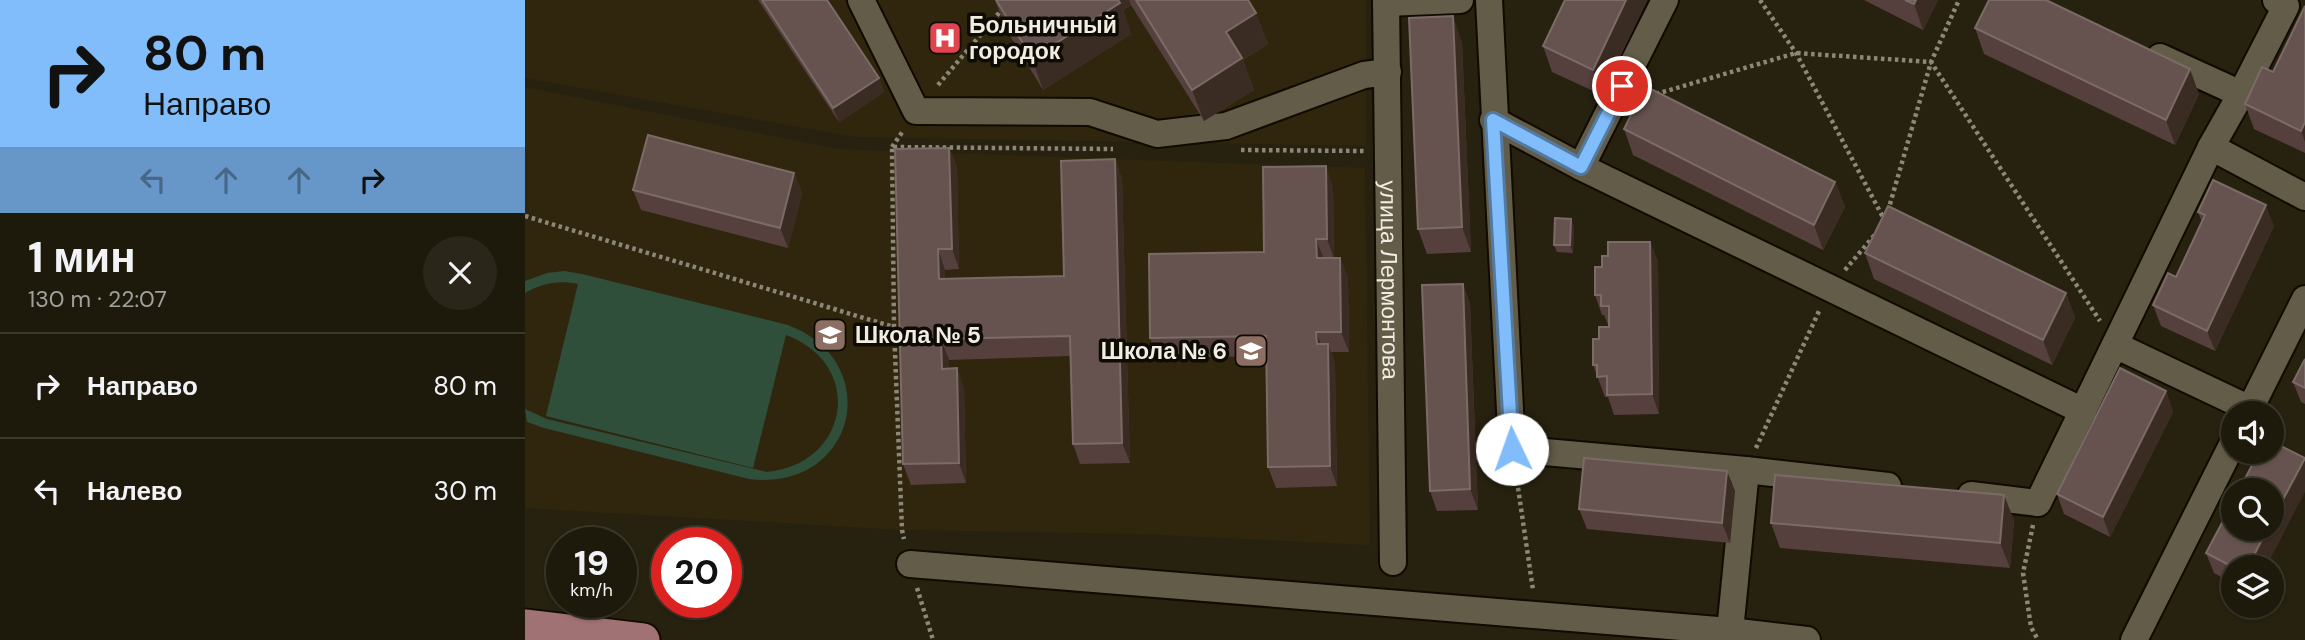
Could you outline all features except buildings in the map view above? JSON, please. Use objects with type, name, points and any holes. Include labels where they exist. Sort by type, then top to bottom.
[{"type":"main road","points":[[525,626],[643,640]]},
{"type":"street","points":[[861,0],[916,111],[1090,112],[1157,134],[1226,126],[1364,75],[1388,72]]},
{"type":"street","points":[[1387,1],[1460,0]]},
{"type":"street","points":[[1489,0],[1493,120],[1512,449],[1919,489]]},
{"type":"street","points":[[1581,167],[1665,0]]},
{"type":"street","points":[[1945,492],[2038,503],[2211,147],[2286,6],[2276,0]]},
{"type":"street","name":"улица Лермонтова","points":[[1387,1],[1393,562]]},
{"type":"street","points":[[2134,44],[2241,94]]},
{"type":"street","points":[[1493,120],[1581,167],[2083,411]]},
{"type":"street","points":[[2211,147],[2305,197]]},
{"type":"street","points":[[2254,401],[2305,299]]},
{"type":"street","points":[[2115,345],[2229,401]]},
{"type":"street","points":[[2134,640],[2222,464]]},
{"type":"street","points":[[1730,631],[1746,470]]},
{"type":"street","points":[[910,564],[1730,631],[1807,640]]},
{"type":"path","points":[[933,640],[902,530],[894,327],[892,147],[916,111],[1010,0]]},
{"type":"path","points":[[1760,0],[1796,53],[1885,222]]},
{"type":"path","points":[[1746,470],[1830,288],[1885,222],[1931,62],[1959,0]]},
{"type":"path","points":[[1611,107],[1796,53],[1931,62]]},
{"type":"path","points":[[1931,62],[2115,345]]},
{"type":"path","points":[[892,147],[1127,149]]},
{"type":"path","points":[[1238,150],[1390,151]]},
{"type":"path","points":[[525,216],[894,327]]},
{"type":"path","points":[[1512,449],[1537,615]]},
{"type":"path","points":[[2038,503],[2023,573],[2031,627],[2038,640]]},
{"type":"shaded area","name":"Больничный городок","points":[[525,0],[1366,0],[1366,146],[854,137],[525,78]]},
{"type":"shaded area","name":"Школа № 5","points":[[525,87],[838,149],[1365,168],[1370,545],[1139,534],[902,530],[525,508]]},
{"type":"green space","points":[[564,271],[788,325],[819,343],[839,367],[847,394],[845,421],[834,446],[814,466],[785,478],[749,479],[527,422],[525,409],[547,419],[767,472],[795,465],[816,451],[830,433],[837,411],[837,389],[828,368],[811,349],[786,335],[753,468],[546,416],[578,284],[551,283],[525,293],[525,281],[547,273]]},
{"type":"place","name":"Больничный городок","points":[[945,38]]},
{"type":"place","name":"Школа № 5","points":[[830,335]]},
{"type":"place","name":"Школа № 6","points":[[1251,351]]},
{"type":"route","points":[[1512,449],[1493,120],[1581,167],[1622,86]]}]
